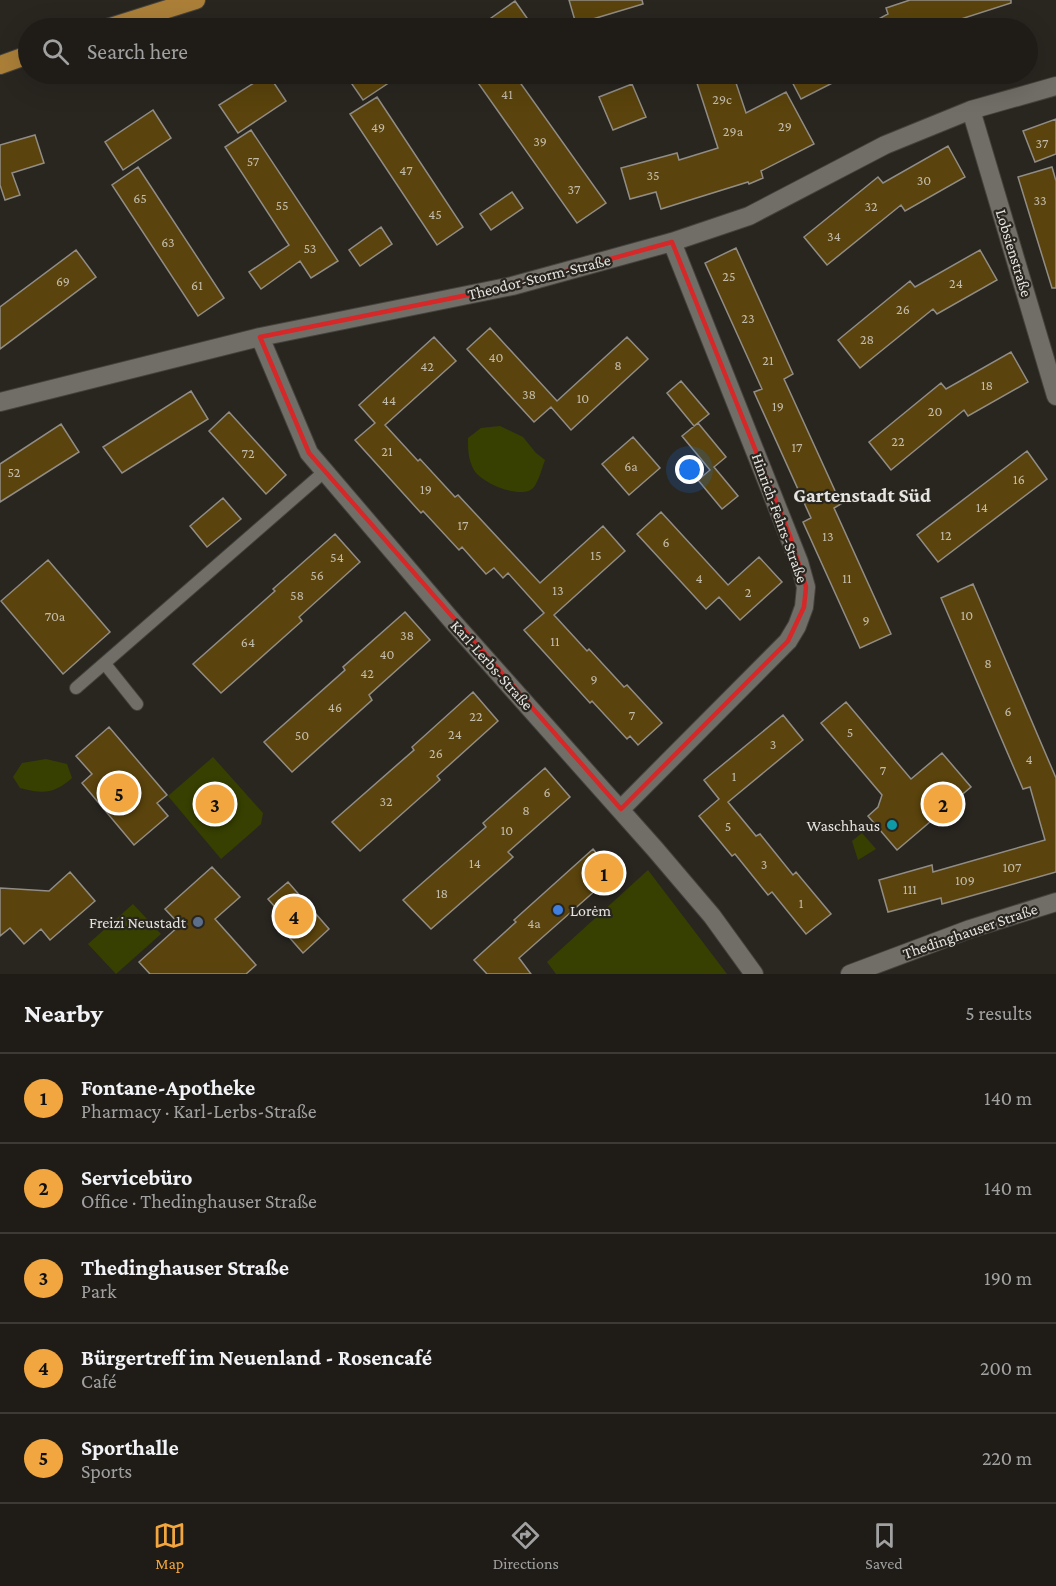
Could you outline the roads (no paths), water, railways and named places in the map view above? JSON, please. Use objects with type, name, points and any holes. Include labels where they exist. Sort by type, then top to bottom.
[{"type":"main road","points":[[139,18],[196,0]]},
{"type":"main road","points":[[0,65],[18,59]]},
{"type":"street","name":"Theodor-Storm-Straße","points":[[0,402],[260,337],[512,286],[672,242],[749,216],[885,145],[971,110],[1056,86]]},
{"type":"street","name":"Lobsienstraße","points":[[971,110],[1056,396]]},
{"type":"street","name":"Hinrich-Fehrs-Straße","points":[[621,809],[788,641],[804,607],[806,587],[790,536],[672,242]]},
{"type":"street","name":"Karl-Lerbs-Straße","points":[[260,337],[309,453],[454,623],[621,809],[712,916],[754,974]]},
{"type":"street","name":"Thedinghauser Straße","points":[[850,974],[970,929],[1056,902]]},
{"type":"lane","points":[[76,688],[324,472]]},
{"type":"lane","points":[[105,664],[137,704]]},
{"type":"place","name":"Sporthalle","points":[[119,793]]},
{"type":"place","name":"Thedinghauser Straße","points":[[215,804]]},
{"type":"place","name":"Servicebüro","points":[[943,804]]},
{"type":"place","name":"Waschhaus","points":[[892,825]]},
{"type":"place","name":"Fontane-Apotheke","points":[[604,873]]},
{"type":"place","name":"Lorėm","points":[[558,910]]},
{"type":"place","name":"Bürgertreff im Neuenland - Rosencafé","points":[[294,916]]},
{"type":"place","name":"Freizi Neustadt","points":[[198,922]]},
{"type":"district","name":"Gartenstadt Süd","points":[[862,495]]}]
